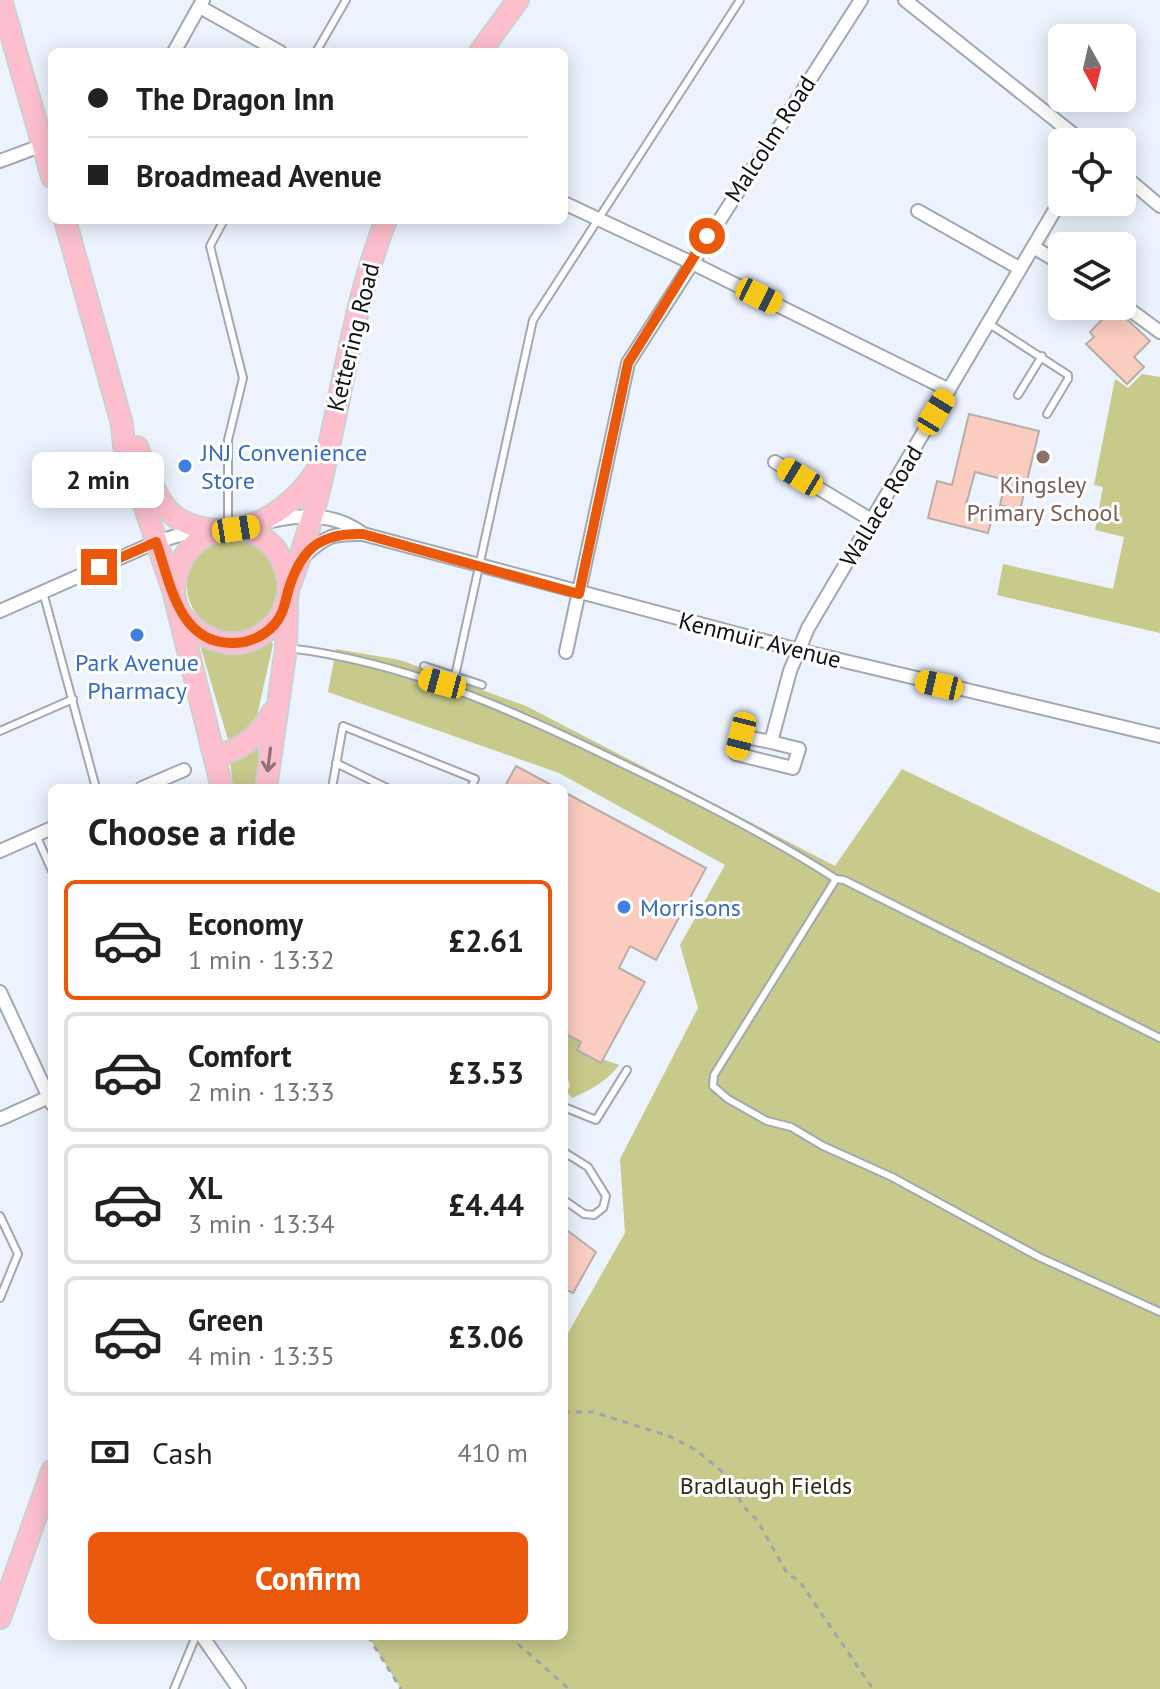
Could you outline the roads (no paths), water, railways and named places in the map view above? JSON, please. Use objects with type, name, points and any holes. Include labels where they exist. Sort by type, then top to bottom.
[{"type":"main road","points":[[1,0],[48,163]]},
{"type":"main road","points":[[483,48],[518,0]]},
{"type":"main road","points":[[66,224],[122,424],[124,446],[177,603],[221,784]]},
{"type":"main road","name":"Kettering Road","points":[[266,784],[275,706],[286,648],[288,594],[311,516],[358,306],[385,224]]},
{"type":"main road","points":[[122,424],[134,441],[166,511],[254,533],[279,553],[286,569],[288,594],[283,611],[266,632],[238,643],[222,643],[204,637],[191,628],[177,603],[174,577],[188,547],[201,537],[227,528]]},
{"type":"main road","name":"Kettering Road","points":[[227,528],[299,493],[325,456]]},
{"type":"main road","name":"Kettering Road","points":[[216,756],[233,752],[254,738],[275,706]]},
{"type":"main road","points":[[0,1618],[48,1482]]},
{"type":"street","name":"Malcolm Road","points":[[566,652],[628,363],[861,0]]},
{"type":"street","points":[[905,0],[1065,128]]},
{"type":"street","points":[[176,48],[202,3],[274,48]]},
{"type":"street","points":[[0,161],[43,145]]},
{"type":"street","points":[[1136,186],[1160,206]]},
{"type":"street","points":[[568,205],[949,390]]},
{"type":"street","points":[[918,211],[1019,268]]},
{"type":"street","name":"Wallace Road","points":[[771,742],[798,650],[1051,216]]},
{"type":"street","points":[[1033,247],[1048,256]]},
{"type":"street","points":[[1136,314],[1160,332]]},
{"type":"street","points":[[775,462],[873,521]]},
{"type":"street","name":"Kenmuir Avenue","points":[[0,611],[156,542],[303,514],[350,524],[363,534]]},
{"type":"street","name":"Kenmuir Avenue","points":[[300,560],[320,541],[337,533],[363,534],[479,568],[798,650],[1160,736]]},
{"type":"street","points":[[741,736],[771,742],[799,749],[793,768],[736,754],[741,736]]},
{"type":"street","points":[[151,784],[184,770]]},
{"type":"street","points":[[0,851],[48,830]]},
{"type":"street","points":[[0,992],[47,1081]]},
{"type":"street","points":[[0,1119],[48,1102]]},
{"type":"street","points":[[205,1640],[239,1689]]},
{"type":"lane","points":[[318,48],[346,0]]},
{"type":"lane","points":[[455,676],[533,320],[740,0]]},
{"type":"lane","points":[[222,224],[210,246],[243,378],[228,440],[227,528]]},
{"type":"lane","points":[[988,323],[1042,356],[1069,377],[1047,414]]},
{"type":"lane","points":[[1018,395],[1042,356]]},
{"type":"lane","points":[[43,592],[95,784]]},
{"type":"lane","points":[[286,648],[335,655],[456,689],[552,729],[784,845],[836,879],[844,880],[1160,1038]]},
{"type":"lane","points":[[424,666],[482,685]]},
{"type":"lane","points":[[0,731],[73,699]]},
{"type":"lane","points":[[333,784],[343,726],[475,779],[473,784]]},
{"type":"lane","points":[[336,763],[379,784]]},
{"type":"lane","points":[[36,835],[48,862]]},
{"type":"lane","points":[[836,879],[714,1075],[713,1086],[728,1099],[767,1121],[791,1127],[823,1146],[956,1209],[1039,1257],[1160,1312]]},
{"type":"lane","points":[[568,1109],[596,1120],[627,1070]]},
{"type":"lane","points":[[568,1154],[588,1167],[606,1196],[603,1208],[594,1215],[584,1214],[568,1203]]},
{"type":"lane","points":[[0,1216],[18,1254],[0,1298]]},
{"type":"lane","points":[[174,1689],[194,1640]]},
{"type":"place","name":"Kingsley Primary School","points":[[1043,457]]},
{"type":"place","name":"JNJ Convenience Store","points":[[185,466]]},
{"type":"place","name":"Park Avenue Pharmacy","points":[[137,635]]},
{"type":"place","name":"Morrisons","points":[[624,907]]},
{"type":"park label","name":"Bradlaugh Fields","points":[[766,1485]]}]
